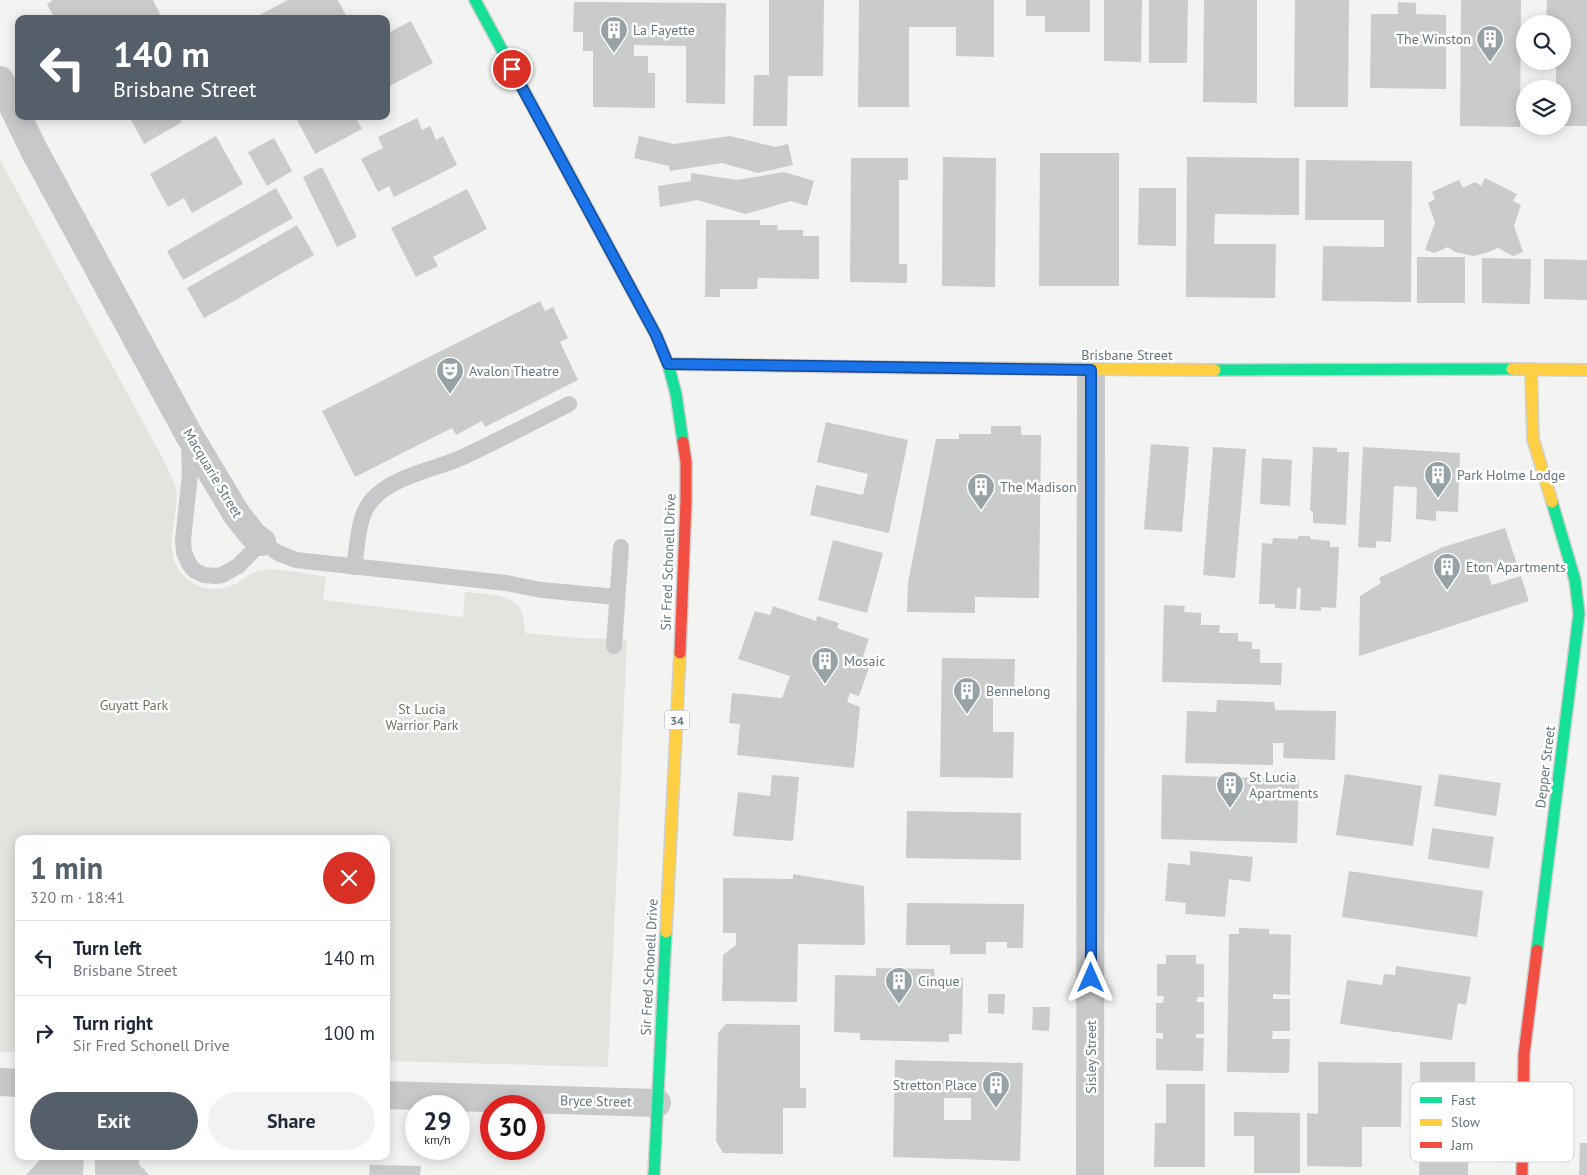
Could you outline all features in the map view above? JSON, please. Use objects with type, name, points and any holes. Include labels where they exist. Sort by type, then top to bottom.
[{"type":"street","name":"Sir Fred Schonell Drive","points":[[475,0],[656,335],[668,364],[676,394],[682,430],[686,462],[686,500],[680,666],[654,1175]]},
{"type":"street","name":"Macquarie Street","points":[[0,80],[15,111]]},
{"type":"street","name":"Macquarie Street","points":[[19,120],[189,435],[237,515],[252,535],[262,542]]},
{"type":"street","name":"Brisbane Street","points":[[668,364],[1091,370],[1587,370]]},
{"type":"street","name":"Depper Street","points":[[1524,1082],[1524,1054],[1579,614],[1575,580],[1533,439],[1531,369]]},
{"type":"street","name":"Sisley Street","points":[[1090,1175],[1091,370]]},
{"type":"street","points":[[0,1082],[15,1083]]},
{"type":"street","name":"Bryce Street","points":[[390,1095],[657,1102]]},
{"type":"street","name":"Depper Street","points":[[1522,1162],[1522,1175]]},
{"type":"lane","points":[[354,567],[363,516],[367,506],[388,486],[450,463],[569,404]]},
{"type":"lane","points":[[189,435],[190,474],[183,540],[188,564],[195,571],[204,575],[220,576],[238,566],[262,542]]},
{"type":"lane","name":"Macquarie Street","points":[[262,542],[278,553],[296,560],[470,578],[541,590],[617,597]]},
{"type":"lane","points":[[614,646],[621,548]]},
{"type":"green space","name":"Guyatt Park","points":[[0,160],[172,477],[177,497],[172,551],[174,561],[185,577],[202,587],[221,589],[231,586],[261,570],[293,572],[326,577],[323,600],[463,617],[465,592],[501,596],[513,602],[520,609],[523,615],[525,633],[579,638],[627,639],[608,1067],[390,1061],[390,835],[15,835],[15,1052],[0,1052]]},
{"type":"building","points":[[153,0],[160,14],[53,15],[47,4],[52,1]]},
{"type":"building","points":[[288,0],[338,0],[346,15],[260,15]]},
{"type":"building","points":[[769,0],[824,0],[823,76],[788,76],[787,126],[753,126],[754,75],[769,75]]},
{"type":"building","points":[[859,0],[994,0],[994,57],[956,56],[956,27],[909,27],[909,107],[858,107]]},
{"type":"building","points":[[1026,0],[1090,0],[1090,32],[1045,32],[1045,16],[1026,16]]},
{"type":"building","points":[[1104,0],[1142,0],[1141,62],[1104,61]]},
{"type":"building","points":[[1149,0],[1188,0],[1187,63],[1149,63]]},
{"type":"building","points":[[1204,0],[1257,0],[1257,103],[1203,102]]},
{"type":"building","points":[[1295,0],[1349,0],[1348,107],[1294,107]]},
{"type":"building","name":"The Winston","points":[[1461,0],[1521,0],[1521,15],[1516,15],[1516,70],[1520,70],[1520,80],[1516,80],[1516,127],[1460,126]]},
{"type":"building","points":[[1547,0],[1587,0],[1587,126],[1571,126],[1571,80],[1556,80],[1556,70],[1571,70],[1571,15],[1546,15]]},
{"type":"building","name":"La Fayette","points":[[574,2],[726,3],[725,104],[686,103],[686,46],[634,45],[634,56],[648,56],[648,73],[655,73],[655,108],[593,107],[593,51],[583,51],[583,32],[573,32]]},
{"type":"building","points":[[1398,2],[1416,3],[1416,14],[1446,15],[1446,89],[1370,88],[1371,14],[1398,14]]},
{"type":"building","points":[[411,21],[433,63],[390,86],[390,32]]},
{"type":"building","points":[[417,118],[422,130],[430,126],[436,140],[443,136],[457,165],[394,197],[389,186],[378,192],[361,159],[383,148],[378,137]]},
{"type":"building","points":[[131,120],[181,120],[182,122],[144,144]]},
{"type":"building","points":[[297,120],[357,120],[362,129],[315,154]]},
{"type":"building","points":[[216,136],[243,184],[192,213],[184,198],[168,207],[150,174]]},
{"type":"building","points":[[639,136],[674,144],[730,136],[775,147],[788,144],[793,165],[758,173],[722,163],[670,171],[669,166],[634,158]]},
{"type":"building","points":[[274,138],[292,171],[267,186],[248,152]]},
{"type":"building","points":[[1040,153],[1119,153],[1119,286],[1039,286]]},
{"type":"building","points":[[943,157],[996,158],[995,287],[942,286]]},
{"type":"building","points":[[1187,157],[1299,158],[1299,215],[1215,214],[1214,244],[1276,244],[1275,298],[1186,297]]},
{"type":"building","points":[[851,158],[908,158],[908,180],[899,180],[899,264],[907,264],[907,283],[850,282]]},
{"type":"building","points":[[1306,160],[1412,161],[1411,302],[1322,301],[1323,246],[1384,247],[1384,220],[1305,220]]},
{"type":"building","points":[[322,167],[357,237],[337,247],[303,177]]},
{"type":"building","points":[[784,172],[814,181],[807,206],[791,201],[745,214],[697,200],[660,207],[658,186],[691,181],[691,173],[737,180]]},
{"type":"building","points":[[1485,178],[1517,194],[1513,201],[1521,205],[1514,226],[1523,252],[1513,256],[1498,248],[1474,256],[1455,252],[1448,247],[1434,253],[1425,250],[1435,223],[1428,203],[1435,199],[1432,192],[1459,180],[1463,188],[1475,182],[1481,186]]},
{"type":"building","points":[[276,188],[293,218],[183,280],[167,251]]},
{"type":"building","points":[[1139,188],[1176,188],[1176,246],[1138,245]]},
{"type":"building","points":[[467,189],[487,229],[433,257],[438,266],[416,277],[391,228]]},
{"type":"building","points":[[706,220],[760,220],[760,225],[778,225],[777,230],[803,230],[803,236],[819,236],[819,279],[758,278],[757,289],[720,289],[720,297],[705,297]]},
{"type":"building","points":[[297,225],[314,255],[204,318],[187,288]]},
{"type":"building","points":[[1417,257],[1465,257],[1465,303],[1417,303]]},
{"type":"building","points":[[1482,258],[1531,259],[1530,304],[1482,303]]},
{"type":"building","points":[[1544,259],[1587,260],[1587,300],[1544,299]]},
{"type":"building","name":"Avalon Theatre","points":[[540,301],[545,311],[553,307],[568,338],[560,342],[578,380],[485,427],[482,421],[456,435],[452,428],[355,477],[322,411]]},
{"type":"building","points":[[826,422],[908,440],[889,533],[810,515],[816,485],[863,495],[868,474],[817,462]]},
{"type":"building","name":"The Madison","points":[[991,426],[1021,426],[1021,435],[1041,435],[1039,598],[975,597],[975,613],[907,612],[908,583],[936,439],[959,439],[959,434],[991,434]]},
{"type":"building","points":[[1151,444],[1189,447],[1182,532],[1144,529]]},
{"type":"building","points":[[1213,447],[1246,449],[1235,578],[1203,575]]},
{"type":"building","points":[[1313,447],[1337,448],[1337,452],[1349,452],[1346,525],[1313,523],[1313,511],[1310,511]]},
{"type":"building","name":"Park Holme Lodge","points":[[1363,447],[1460,453],[1458,512],[1436,511],[1436,521],[1416,519],[1417,487],[1394,486],[1391,542],[1376,541],[1376,548],[1358,547]]},
{"type":"building","points":[[1262,458],[1292,460],[1290,506],[1260,504]]},
{"type":"building","name":"Eton Apartments","points":[[1505,528],[1517,564],[1488,574],[1492,585],[1521,576],[1529,601],[1359,656],[1360,596],[1381,583],[1379,578],[1443,547]]},
{"type":"building","points":[[1298,536],[1310,536],[1310,539],[1330,541],[1330,547],[1339,547],[1336,608],[1321,607],[1321,611],[1300,610],[1301,588],[1297,588],[1296,609],[1275,608],[1275,604],[1259,604],[1262,543],[1272,544],[1273,538],[1298,539]]},
{"type":"building","points":[[833,540],[883,553],[867,613],[818,600]]},
{"type":"building","points":[[1164,605],[1185,606],[1184,612],[1201,613],[1201,625],[1220,625],[1219,633],[1238,633],[1238,641],[1252,642],[1252,649],[1260,649],[1260,663],[1282,663],[1281,685],[1162,682]]},
{"type":"building","name":"Mosaic","points":[[773,606],[816,621],[817,616],[839,623],[837,628],[869,639],[863,656],[872,659],[859,696],[850,693],[847,702],[860,707],[854,768],[737,755],[740,724],[729,723],[732,693],[782,698],[790,676],[738,659],[755,611],[770,615]]},
{"type":"building","name":"Bennelong","points":[[942,658],[1015,659],[1014,699],[993,698],[993,732],[1014,732],[1013,778],[940,777]]},
{"type":"building","points":[[1217,700],[1274,702],[1275,710],[1336,711],[1335,760],[1283,758],[1284,743],[1273,743],[1273,765],[1185,763],[1187,711],[1216,712]]},
{"type":"building","points":[[1345,774],[1422,786],[1413,846],[1336,835]]},
{"type":"building","points":[[1439,774],[1501,783],[1496,816],[1434,806]]},
{"type":"building","points":[[772,775],[799,777],[793,841],[733,836],[738,792],[770,796]]},
{"type":"building","name":"St Lucia Apartments","points":[[1162,775],[1299,779],[1297,843],[1161,839]]},
{"type":"building","points":[[907,811],[1021,813],[1021,860],[906,858]]},
{"type":"building","points":[[1432,828],[1494,837],[1489,869],[1428,859]]},
{"type":"building","points":[[1190,851],[1253,857],[1250,882],[1229,879],[1225,917],[1185,914],[1186,903],[1165,901],[1168,863],[1190,865]]},
{"type":"building","points":[[1349,871],[1483,891],[1477,937],[1342,917]]},
{"type":"building","points":[[793,874],[864,886],[865,945],[798,944],[797,1002],[722,1001],[723,955],[736,945],[736,933],[723,933],[723,878],[793,879]]},
{"type":"building","points":[[907,903],[1024,904],[1023,948],[1007,948],[1007,942],[986,942],[986,954],[950,954],[950,945],[906,945]]},
{"type":"building","points":[[1239,928],[1269,929],[1269,934],[1291,935],[1290,995],[1273,994],[1273,999],[1290,999],[1290,1031],[1273,1031],[1272,1039],[1290,1039],[1289,1073],[1227,1072],[1229,934],[1239,934]]},
{"type":"building","points":[[1166,955],[1196,955],[1196,964],[1204,964],[1204,997],[1197,997],[1197,1002],[1204,1002],[1204,1034],[1196,1034],[1196,1038],[1204,1038],[1203,1071],[1156,1070],[1156,1038],[1163,1039],[1163,1033],[1156,1033],[1156,1003],[1163,1003],[1164,996],[1157,996],[1157,964],[1166,964]]},
{"type":"building","points":[[1396,966],[1471,977],[1466,1005],[1458,1003],[1452,1040],[1340,1024],[1347,980],[1382,985],[1384,974],[1395,975]]},
{"type":"building","name":"Cinque","points":[[876,968],[934,969],[935,977],[963,978],[962,1034],[949,1034],[949,1042],[860,1040],[860,1033],[834,1032],[835,975],[876,976]]},
{"type":"building","points":[[988,994],[1005,994],[1004,1014],[988,1013]]},
{"type":"building","points":[[1033,1007],[1050,1007],[1049,1031],[1032,1030]]},
{"type":"building","points":[[726,1024],[800,1025],[800,1088],[806,1088],[806,1108],[783,1108],[783,1154],[723,1153],[716,1141],[718,1033]]},
{"type":"building","name":"Stretton Place","points":[[895,1060],[1023,1063],[1020,1161],[893,1157]],"holes":[[[944,1098],[971,1098],[971,1120],[944,1120]]]},
{"type":"building","points":[[1318,1062],[1402,1063],[1401,1127],[1362,1127],[1362,1167],[1307,1166],[1307,1113],[1318,1114]]},
{"type":"building","points":[[1420,1062],[1475,1062],[1475,1082],[1420,1082]]},
{"type":"building","points":[[1166,1084],[1205,1084],[1205,1167],[1154,1167],[1155,1123],[1166,1123]]},
{"type":"building","points":[[1234,1112],[1300,1113],[1300,1173],[1254,1173],[1254,1136],[1234,1136]]},
{"type":"building","points":[[1580,1143],[1587,1143],[1587,1175],[1579,1175]]},
{"type":"building","points":[[84,1160],[83,1175],[26,1175],[39,1161]]},
{"type":"building","points":[[95,1160],[139,1160],[139,1164],[149,1175],[95,1175]]},
{"type":"building","points":[[1419,1162],[1468,1162],[1468,1175],[1419,1175]]},
{"type":"building","points":[[370,1165],[421,1166],[420,1175],[369,1175]]},
{"type":"traffic: fast","points":[[475,0],[656,335],[668,364],[676,394],[683,442]]},
{"type":"traffic: fast","points":[[1215,370],[1512,369]]},
{"type":"traffic: fast","points":[[1537,950],[1579,614],[1575,580],[1552,502]]},
{"type":"traffic: fast","points":[[654,1175],[666,932]]},
{"type":"traffic: slow","points":[[930,368],[1215,370]]},
{"type":"traffic: slow","points":[[1512,369],[1587,370]]},
{"type":"traffic: slow","points":[[1531,369],[1533,439],[1552,502]]},
{"type":"traffic: slow","points":[[666,932],[680,653]]},
{"type":"traffic: jam","points":[[668,364],[930,368]]},
{"type":"traffic: jam","points":[[680,653],[686,500],[686,462],[683,442]]},
{"type":"traffic: jam","points":[[1524,1082],[1524,1054],[1537,950]]},
{"type":"traffic: jam","points":[[1522,1162],[1522,1175]]},
{"type":"place","name":"La Fayette","points":[[614,54]]},
{"type":"place","name":"The Winston","points":[[1490,63]]},
{"type":"place","name":"Avalon Theatre","points":[[450,395]]},
{"type":"place","name":"Park Holme Lodge","points":[[1438,499]]},
{"type":"place","name":"The Madison","points":[[981,511]]},
{"type":"place","name":"Eton Apartments","points":[[1447,591]]},
{"type":"place","name":"Mosaic","points":[[825,685]]},
{"type":"place","name":"Bennelong","points":[[967,715]]},
{"type":"place","name":"St Lucia Apartments","points":[[1230,809]]},
{"type":"place","name":"Cinque","points":[[899,1005]]},
{"type":"place","name":"Stretton Place","points":[[996,1109]]},
{"type":"route","points":[[512,69],[656,335],[668,364],[1091,370],[1091,978]]},
{"type":"park label","name":"St Lucia Warrior Park","points":[[422,718]]}]
